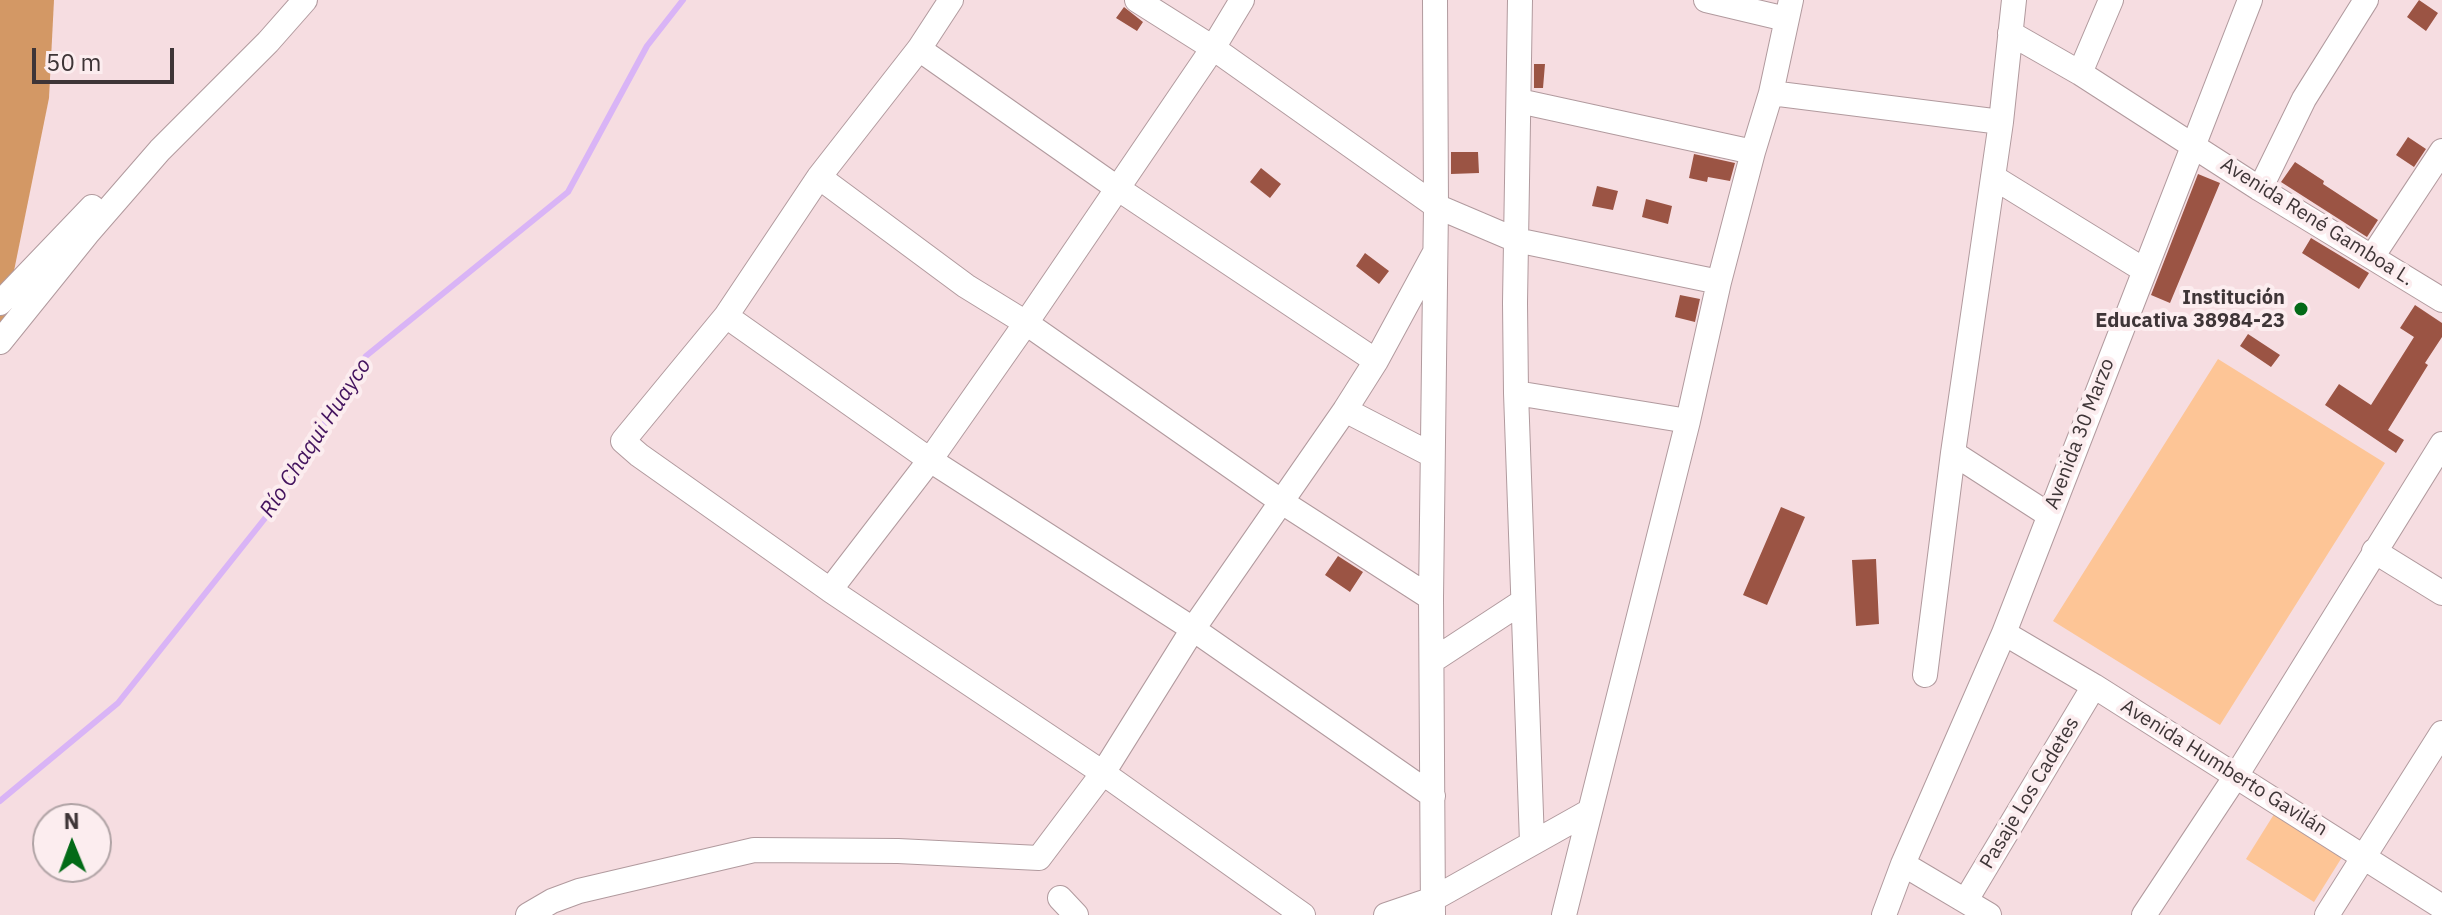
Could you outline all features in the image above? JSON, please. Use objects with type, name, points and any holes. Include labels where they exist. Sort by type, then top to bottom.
[{"type":"street","points":[[0,342],[160,150],[268,42],[305,0]]},
{"type":"street","points":[[951,0],[919,49],[819,177],[726,316],[623,441],[830,590],[1103,773],[1303,915]]},
{"type":"street","points":[[1137,0],[1213,48],[1436,206],[1516,240],[1719,282]]},
{"type":"street","points":[[830,590],[930,460],[1026,323],[1213,48],[1242,0]]},
{"type":"street","points":[[1433,907],[1431,598],[1435,0]]},
{"type":"street","points":[[1520,0],[1516,393],[1532,842]]},
{"type":"street","points":[[1564,915],[1688,421],[1719,282],[1771,93],[1789,10],[1706,0]]},
{"type":"street","points":[[1925,675],[1953,453],[2001,122],[2014,0]]},
{"type":"street","points":[[2080,73],[2111,0]]},
{"type":"street","name":"Avenida 30 Marzo","points":[[1884,915],[1903,864],[2004,633],[2250,0]]},
{"type":"street","points":[[2260,189],[2304,99],[2366,0]]},
{"type":"street","name":"Avenida René Gamboa L.","points":[[2010,33],[2080,73],[2260,189],[2442,300]]},
{"type":"street","points":[[919,49],[1117,188],[1376,361]]},
{"type":"street","points":[[1771,93],[2001,122]]},
{"type":"street","points":[[1519,101],[1753,152]]},
{"type":"street","points":[[0,303],[81,216],[160,150]]},
{"type":"street","points":[[2372,257],[2442,151]]},
{"type":"street","points":[[819,177],[966,286],[1026,323],[1282,502],[1431,598]]},
{"type":"street","points":[[1993,177],[2144,270]]},
{"type":"street","points":[[528,915],[552,901],[579,891],[754,850],[898,851],[1039,858],[1103,773],[1193,629],[1345,410],[1376,361],[1434,254]]},
{"type":"street","points":[[726,316],[930,460],[1193,629],[1433,796]]},
{"type":"street","points":[[1516,393],[1688,421]]},
{"type":"street","points":[[1345,410],[1432,455]]},
{"type":"street","points":[[2144,915],[2236,776],[2442,444]]},
{"type":"street","points":[[1953,453],[2049,515]]},
{"type":"street","points":[[2374,551],[2442,593]]},
{"type":"street","points":[[1432,661],[1522,602]]},
{"type":"street","name":"Avenida Humberto Gavilán","points":[[2004,633],[2094,686],[2442,907]]},
{"type":"street","name":"Pasaje Los Cadetes","points":[[1966,900],[2094,686]]},
{"type":"street","points":[[2327,915],[2442,733]]},
{"type":"street","points":[[1386,915],[1433,907],[1532,842],[1590,811]]},
{"type":"street","points":[[1903,864],[1989,915]]},
{"type":"shaded area","points":[[0,0],[54,0],[49,98],[0,340]]},
{"type":"shaded area","points":[[2218,359],[2385,463],[2220,725],[2053,621]]},
{"type":"shaded area","points":[[2276,811],[2344,854],[2314,902],[2246,859]]},
{"type":"building","points":[[2419,0],[2438,13],[2426,31],[2407,17]]},
{"type":"building","points":[[1124,7],[1143,22],[1137,31],[1116,18]]},
{"type":"building","points":[[1534,64],[1545,64],[1543,88],[1534,88]]},
{"type":"building","points":[[2408,137],[2426,149],[2414,167],[2396,155]]},
{"type":"building","points":[[1451,152],[1478,152],[1479,173],[1451,174]]},
{"type":"building","points":[[1694,154],[1735,163],[1730,181],[1708,177],[1707,182],[1689,178]]},
{"type":"building","points":[[2295,162],[2378,220],[2367,237],[2281,182]]},
{"type":"building","points":[[1261,168],[1281,184],[1270,198],[1250,182]]},
{"type":"building","points":[[2198,174],[2220,183],[2170,303],[2151,295]]},
{"type":"building","points":[[1597,186],[1618,191],[1613,210],[1592,206]]},
{"type":"building","points":[[1646,199],[1672,206],[1668,224],[1642,217]]},
{"type":"building","points":[[2311,238],[2369,273],[2359,289],[2302,253]]},
{"type":"building","points":[[1365,253],[1389,271],[1379,284],[1356,266]]},
{"type":"building","points":[[1680,295],[1700,299],[1695,322],[1675,317]]},
{"type":"building","points":[[2415,305],[2442,323],[2442,337],[2388,430],[2404,440],[2396,453],[2325,405],[2339,384],[2371,405],[2414,337],[2400,328]]},
{"type":"building","points":[[2248,334],[2280,355],[2271,367],[2240,346]]},
{"type":"building","points":[[1781,507],[1805,517],[1767,605],[1743,595]]},
{"type":"building","points":[[1338,556],[1363,572],[1350,592],[1325,575]]},
{"type":"building","points":[[1876,559],[1879,624],[1856,626],[1852,560]]},
{"type":"waterway","name":"Río Chaqui Huayco","points":[[0,801],[118,703],[270,512],[366,356],[568,192],[647,46],[683,0]]},
{"type":"place","name":"Institución Educativa 38984-23","points":[[2301,309]]}]
